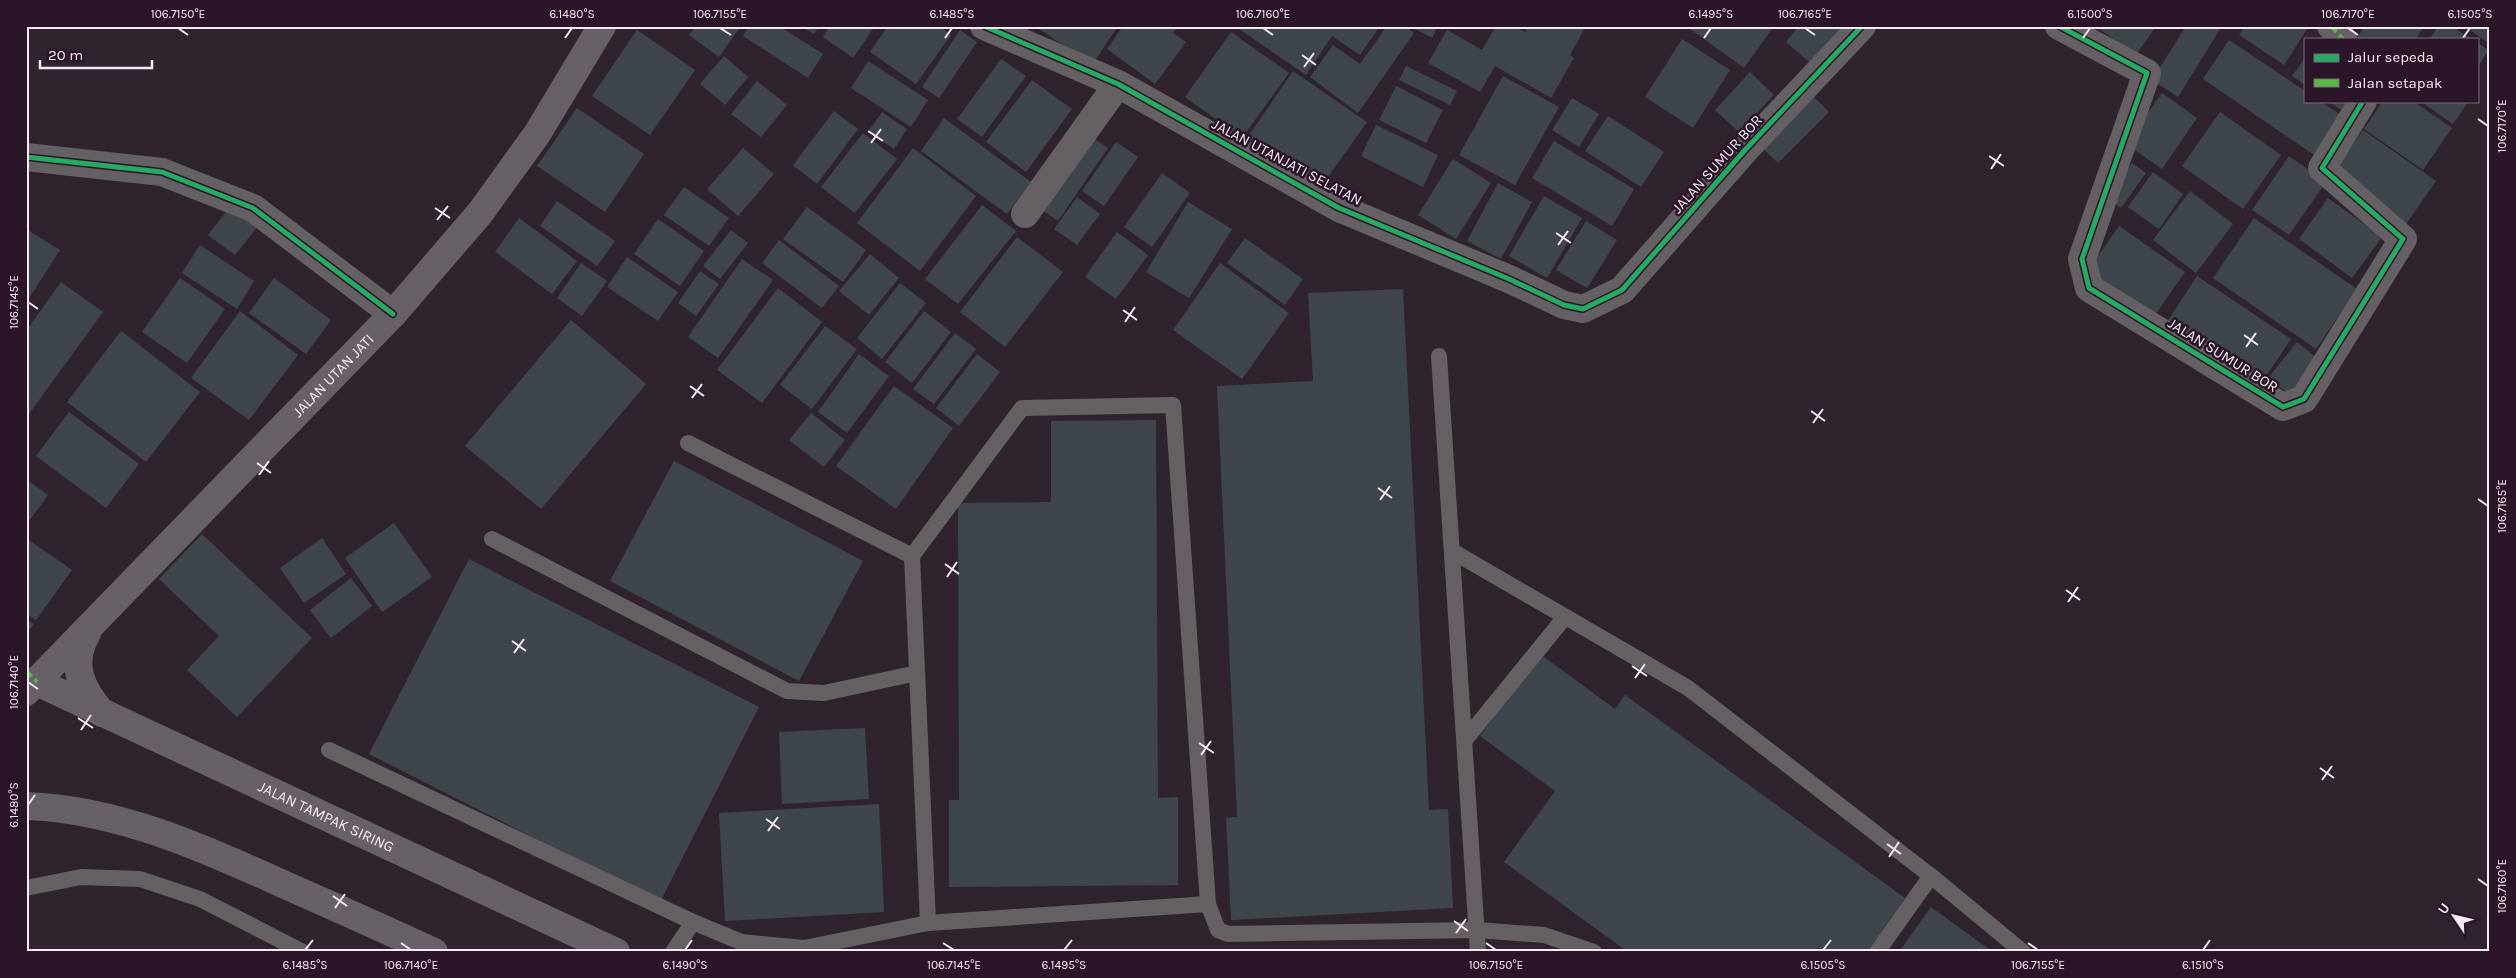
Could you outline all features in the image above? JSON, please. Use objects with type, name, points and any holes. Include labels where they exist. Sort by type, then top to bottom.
[{"type":"main road","name":"JALAN UTAN JATI","points":[[30,682],[89,629],[151,562],[393,314],[480,213],[537,134],[602,26]]},
{"type":"main road","points":[[89,629],[80,646],[78,670],[86,692],[103,713]]},
{"type":"main road","name":"JALAN TAMPAK SIRING","points":[[30,682],[103,713],[616,952]]},
{"type":"main road","points":[[26,806],[62,809],[105,816],[180,841],[244,866],[434,952]]},
{"type":"street","name":"JALAN UTANJATI SELATAN","points":[[984,26],[1017,32],[1118,84],[1339,208],[1474,264],[1564,305],[1583,309]]},
{"type":"street","name":"JALAN SUMUR BOR","points":[[1583,309],[1622,290],[1745,150],[1862,26]]},
{"type":"street","name":"JALAN SUMUR BOR","points":[[2059,26],[2147,73],[2082,259],[2089,288],[2283,407],[2304,399],[2403,239],[2322,168],[2362,102]]},
{"type":"street","points":[[2331,26],[2342,38]]},
{"type":"street","points":[[1025,214],[1118,84]]},
{"type":"street","points":[[26,157],[162,172],[253,208],[393,314]]},
{"type":"lane","points":[[1440,356],[1478,952]]},
{"type":"lane","points":[[928,922],[912,556],[1022,408],[1173,405],[1208,904],[1218,930],[1228,934],[1477,930],[1544,935],[1594,952]]},
{"type":"lane","points":[[688,443],[912,556]]},
{"type":"lane","points":[[492,539],[787,690],[824,693],[917,673]]},
{"type":"lane","points":[[1452,551],[1688,688],[1931,876],[2023,952]]},
{"type":"lane","points":[[1464,740],[1565,616]]},
{"type":"lane","points":[[329,750],[693,922],[741,942],[804,948],[928,922],[1208,904]]},
{"type":"lane","points":[[1877,952],[1931,876]]},
{"type":"lane","points":[[26,888],[81,877],[140,879],[200,899],[303,952]]},
{"type":"lane","points":[[673,952],[693,922]]},
{"type":"building","points":[[696,26],[741,26],[719,57],[689,35]]},
{"type":"building","points":[[749,26],[779,26],[823,54],[808,78],[743,36]]},
{"type":"building","points":[[801,26],[819,26],[814,34]]},
{"type":"building","points":[[830,26],[875,26],[853,58],[823,37]]},
{"type":"building","points":[[888,26],[939,26],[951,35],[916,84],[870,52]]},
{"type":"building","points":[[1035,26],[1118,26],[1092,65]]},
{"type":"building","points":[[1123,26],[1178,26],[1173,33],[1186,42],[1155,84],[1107,49]]},
{"type":"building","points":[[1235,26],[1380,26],[1360,55],[1332,36],[1306,75]]},
{"type":"building","points":[[1387,26],[1405,26],[1414,33],[1358,113],[1310,77],[1333,45],[1360,64]]},
{"type":"building","points":[[1410,26],[1438,26],[1432,38]]},
{"type":"building","points":[[1496,26],[1514,26],[1525,32],[1528,26],[1586,26],[1570,55],[1574,58],[1551,98],[1495,66],[1480,92],[1428,63],[1447,30],[1482,50]]},
{"type":"building","points":[[1686,26],[1774,26],[1744,68]]},
{"type":"building","points":[[1799,26],[1838,26],[1843,30],[1814,66],[1786,42]]},
{"type":"building","points":[[2095,26],[2156,26],[2136,55]]},
{"type":"building","points":[[2186,26],[2215,26],[2220,29],[2178,97],[2152,80]]},
{"type":"building","points":[[2245,26],[2309,26],[2284,65],[2239,35]]},
{"type":"building","points":[[2365,26],[2424,26],[2417,38],[2357,38]]},
{"type":"building","points":[[2438,26],[2452,26],[2470,38],[2431,38]]},
{"type":"building","points":[[2464,26],[2490,26],[2490,44]]},
{"type":"building","points":[[637,30],[695,70],[650,135],[592,96]]},
{"type":"building","points":[[960,30],[977,42],[939,98],[922,87]]},
{"type":"building","points":[[1231,32],[1289,73],[1242,138],[1185,97]]},
{"type":"building","points":[[1682,39],[1730,70],[1693,128],[1645,97]]},
{"type":"building","points":[[2229,40],[2304,90],[2304,102],[2322,102],[2344,117],[2317,157],[2203,79]]},
{"type":"building","points":[[2478,44],[2489,50],[2478,66]]},
{"type":"building","points":[[724,56],[748,77],[725,105],[700,84]]},
{"type":"building","points":[[1001,59],[1026,76],[982,137],[957,119]]},
{"type":"building","points":[[2304,59],[2304,84],[2292,76]]},
{"type":"building","points":[[868,61],[928,100],[911,127],[851,88]]},
{"type":"building","points":[[1406,66],[1457,91],[1450,105],[1399,80]]},
{"type":"building","points":[[1293,71],[1367,122],[1318,191],[1245,141]]},
{"type":"building","points":[[1750,72],[1774,95],[1739,132],[1715,110]]},
{"type":"building","points":[[1503,76],[1559,107],[1515,185],[1459,155]]},
{"type":"building","points":[[1032,80],[1072,109],[1026,172],[986,142]]},
{"type":"building","points":[[757,81],[787,105],[761,137],[731,114]]},
{"type":"building","points":[[1396,86],[1443,110],[1426,143],[1379,120]]},
{"type":"building","points":[[1807,90],[1829,112],[1778,163],[1756,142]]},
{"type":"building","points":[[2162,93],[2197,118],[2162,169],[2126,144]]},
{"type":"building","points":[[1572,98],[1599,114],[1579,147],[1552,130]]},
{"type":"building","points":[[2329,102],[2346,102],[2341,110]]},
{"type":"building","points":[[2382,102],[2414,102],[2452,128],[2423,170],[2364,129]]},
{"type":"building","points":[[2421,102],[2468,102],[2453,124]]},
{"type":"building","points":[[577,108],[644,154],[605,212],[537,166]]},
{"type":"building","points":[[834,111],[858,129],[817,184],[793,165]]},
{"type":"building","points":[[882,112],[907,129],[894,149],[868,132]]},
{"type":"building","points":[[2220,112],[2281,155],[2243,209],[2182,166]]},
{"type":"building","points":[[1608,116],[1664,152],[1641,187],[1585,151]]},
{"type":"building","points":[[944,118],[1031,182],[1007,214],[921,151]]},
{"type":"building","points":[[1376,125],[1438,155],[1423,187],[1361,156]]},
{"type":"building","points":[[2363,130],[2436,181],[2404,227],[2331,176]]},
{"type":"building","points":[[863,133],[897,159],[855,213],[821,187]]},
{"type":"building","points":[[1086,133],[1108,148],[1058,221],[1036,206]]},
{"type":"building","points":[[1554,141],[1634,189],[1612,226],[1532,178]]},
{"type":"building","points":[[1116,142],[1138,157],[1104,206],[1082,191]]},
{"type":"building","points":[[743,148],[774,174],[738,216],[707,189]]},
{"type":"building","points":[[913,148],[976,196],[920,271],[857,223]]},
{"type":"building","points":[[2289,156],[2326,182],[2289,235],[2252,210]]},
{"type":"building","points":[[1453,159],[1491,183],[1456,239],[1418,215]]},
{"type":"building","points":[[2132,163],[2146,173],[2121,208],[2107,198]]},
{"type":"building","points":[[2153,172],[2183,194],[2159,229],[2128,207]]},
{"type":"building","points":[[1162,173],[1190,193],[1152,247],[1124,227]]},
{"type":"building","points":[[1498,183],[1532,202],[1501,259],[1467,241]]},
{"type":"building","points":[[684,187],[729,218],[709,246],[664,215]]},
{"type":"building","points":[[2190,191],[2233,224],[2196,273],[2153,240]]},
{"type":"building","points":[[1544,196],[1582,218],[1547,278],[1509,256]]},
{"type":"building","points":[[1077,197],[1100,214],[1077,245],[1054,229]]},
{"type":"building","points":[[2328,198],[2382,237],[2352,278],[2299,239]]},
{"type":"building","points":[[557,201],[615,241],[597,266],[540,226]]},
{"type":"building","points":[[1188,202],[1232,229],[1189,298],[1146,272]]},
{"type":"building","points":[[232,204],[259,225],[235,255],[208,235]]},
{"type":"building","points":[[982,205],[1016,231],[958,304],[925,279]]},
{"type":"building","points":[[807,207],[866,250],[843,282],[783,239]]},
{"type":"building","points":[[519,218],[577,261],[552,294],[495,252]]},
{"type":"building","points":[[2254,218],[2357,289],[2316,349],[2213,278]]},
{"type":"building","points":[[658,219],[704,251],[680,286],[634,254]]},
{"type":"building","points":[[1586,221],[1617,240],[1587,288],[1556,270]]},
{"type":"building","points":[[2119,226],[2185,272],[2153,318],[2087,272]]},
{"type":"building","points":[[26,229],[60,250],[26,303]]},
{"type":"building","points":[[731,230],[748,243],[720,279],[703,266]]},
{"type":"building","points":[[1117,232],[1148,255],[1116,299],[1085,277]]},
{"type":"building","points":[[1017,237],[1063,272],[1005,347],[960,312]]},
{"type":"building","points":[[1245,238],[1303,279],[1285,305],[1227,263]]},
{"type":"building","points":[[779,240],[839,286],[822,308],[762,263]]},
{"type":"building","points":[[200,245],[254,281],[237,309],[182,273]]},
{"type":"building","points":[[870,254],[899,278],[869,315],[839,291]]},
{"type":"building","points":[[627,257],[678,292],[658,321],[607,287]]},
{"type":"building","points":[[742,259],[773,280],[718,358],[688,337]]},
{"type":"building","points":[[581,263],[607,281],[582,316],[557,298]]},
{"type":"building","points":[[1220,263],[1289,313],[1242,379],[1173,330]]},
{"type":"building","points":[[700,271],[719,284],[696,316],[678,303]]},
{"type":"building","points":[[2197,276],[2291,339],[2260,385],[2167,322]]},
{"type":"building","points":[[180,278],[225,309],[187,363],[142,332]]},
{"type":"building","points":[[274,278],[331,320],[306,354],[249,313]]},
{"type":"building","points":[[61,282],[103,312],[26,418],[26,331]]},
{"type":"building","points":[[900,283],[926,303],[882,359],[857,338]]},
{"type":"building","points":[[778,288],[822,322],[762,403],[717,370]]},
{"type":"building","points":[[1403,289],[1429,810],[1448,809],[1453,908],[1231,920],[1226,818],[1237,817],[1217,386],[1313,381],[1308,293]]},
{"type":"building","points":[[240,311],[298,355],[249,420],[191,378]]},
{"type":"building","points":[[924,311],[951,332],[912,383],[885,362]]},
{"type":"building","points":[[571,320],[646,384],[541,509],[465,446]]},
{"type":"building","points":[[825,326],[857,349],[812,409],[780,385]]},
{"type":"building","points":[[121,331],[200,392],[146,462],[67,402]]},
{"type":"building","points":[[955,333],[976,349],[934,404],[913,389]]},
{"type":"building","points":[[2297,342],[2318,359],[2290,395],[2268,378]]},
{"type":"building","points":[[859,354],[889,376],[847,433],[818,412]]},
{"type":"building","points":[[977,354],[1000,372],[959,426],[936,408]]},
{"type":"building","points":[[894,386],[953,428],[896,509],[836,466]]},
{"type":"building","points":[[69,412],[139,464],[106,508],[36,456]]},
{"type":"building","points":[[811,413],[845,440],[824,467],[789,440]]},
{"type":"building","points":[[1156,420],[1158,798],[1178,797],[1178,885],[949,887],[949,800],[959,800],[958,503],[1051,502],[1051,421]]},
{"type":"building","points":[[674,461],[863,561],[799,681],[610,581]]},
{"type":"building","points":[[26,479],[48,495],[26,525]]},
{"type":"building","points":[[394,523],[432,577],[382,612],[345,558]]},
{"type":"building","points":[[202,534],[312,638],[237,717],[187,670],[219,636],[159,579]]},
{"type":"building","points":[[26,538],[72,570],[36,620],[26,613]]},
{"type":"building","points":[[322,538],[346,574],[304,603],[280,568]]},
{"type":"building","points":[[469,559],[759,707],[660,902],[369,754]]},
{"type":"building","points":[[351,578],[372,606],[331,638],[310,610]]},
{"type":"building","points":[[26,619],[34,624],[26,634]]},
{"type":"building","points":[[1540,654],[1615,709],[1625,695],[1905,898],[1867,952],[1628,952],[1504,862],[1555,791],[1480,736]]},
{"type":"building","points":[[865,728],[869,799],[782,804],[779,732]]},
{"type":"building","points":[[879,804],[884,912],[725,921],[719,813]]},
{"type":"building","points":[[1931,907],[1993,952],[1899,952]]},
{"type":"marked path","points":[[2331,26],[2342,38]]},
{"type":"marked path","points":[[26,671],[37,682]]},
{"type":"cycle path","points":[[984,26],[1118,84],[1339,208],[1509,279],[1564,305],[1583,309],[1622,290],[1745,150],[1862,26]]},
{"type":"cycle path","points":[[2059,26],[2147,73],[2082,259],[2089,288],[2283,407],[2304,399],[2403,239],[2322,168],[2362,102]]},
{"type":"cycle path","points":[[26,157],[162,172],[253,208],[393,314]]}]
